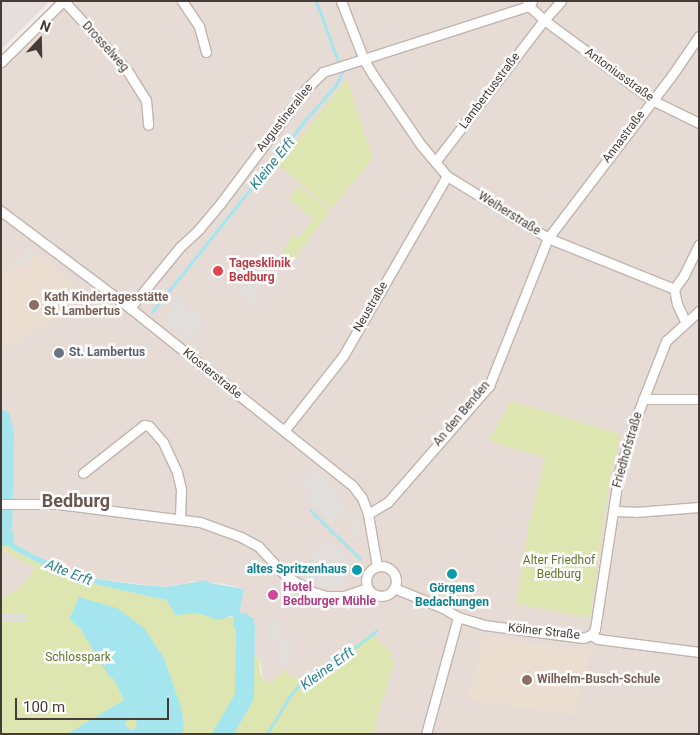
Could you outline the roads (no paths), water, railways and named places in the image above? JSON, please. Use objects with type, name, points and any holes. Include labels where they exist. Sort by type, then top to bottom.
[{"type":"street","points":[[1,62],[63,1]]},
{"type":"street","name":"Drosselweg","points":[[63,1],[127,70],[146,100],[148,125]]},
{"type":"street","points":[[182,1],[199,26],[206,52]]},
{"type":"street","name":"Weiherstraße","points":[[341,1],[364,60],[391,104],[447,176],[548,238],[674,289]]},
{"type":"street","points":[[544,20],[561,1]]},
{"type":"street","name":"Augustinerallee","points":[[130,308],[180,247],[199,229],[220,204],[306,89],[323,72],[348,63],[364,60],[529,3],[544,20]]},
{"type":"street","name":"Antoniusstraße","points":[[544,20],[652,100],[699,123]]},
{"type":"street","name":"Lambertusstraße","points":[[435,162],[544,20]]},
{"type":"street","name":"Annastraße","points":[[548,238],[670,78],[699,36]]},
{"type":"street","name":"Neustraße","points":[[284,431],[343,356],[447,176]]},
{"type":"street","name":"Klosterstraße","points":[[1,211],[130,308],[352,485],[362,498],[368,514],[377,566]]},
{"type":"street","name":"An den Benden","points":[[368,514],[388,502],[489,386],[548,238]]},
{"type":"street","points":[[685,321],[677,304],[674,289],[684,275],[699,244]]},
{"type":"street","name":"Friedhofstraße","points":[[591,635],[595,629],[619,472],[643,399],[660,353],[672,334],[699,311]]},
{"type":"street","points":[[643,399],[699,398]]},
{"type":"street","points":[[83,473],[144,425],[149,426],[163,442],[177,472],[181,489],[180,518]]},
{"type":"street","points":[[1,504],[19,502],[58,504],[200,522],[241,536],[266,553],[292,581],[313,592],[326,596],[344,596],[367,588]]},
{"type":"street","points":[[613,511],[636,512],[699,507]]},
{"type":"street","points":[[377,566],[391,570],[395,578],[394,588],[388,594],[378,596],[367,588],[367,575],[377,566]]},
{"type":"street","name":"Kölner Straße","points":[[394,588],[443,608],[458,617],[484,625],[583,638],[591,635],[598,639],[699,652]]},
{"type":"street","points":[[426,734],[458,617]]},
{"type":"water","points":[[8,510],[5,527],[15,544],[34,555],[97,579],[166,587],[207,580],[210,583],[244,589],[239,615],[254,618],[252,654],[246,652],[240,621],[231,616],[218,620],[198,613],[176,615],[166,600],[67,578],[12,549],[1,540],[1,511]]},
{"type":"water","points":[[79,597],[117,608],[144,628],[164,658],[182,710],[184,730],[181,734],[67,734],[124,700],[114,679],[109,676],[80,628],[69,619]],"holes":[[[131,717],[136,720],[135,729],[131,730],[126,726],[125,722]]]},
{"type":"waterway","name":"Kleine Erft","points":[[152,312],[305,120],[336,85],[342,72],[316,1]]},
{"type":"waterway","name":"Alte Erft","points":[[1,419],[4,434],[2,534],[4,536]]},
{"type":"waterway","name":"Kleine Erft","points":[[310,510],[360,559]]},
{"type":"waterway","points":[[222,734],[244,696],[245,627],[242,622]]},
{"type":"waterway","name":"Kleine Erft","points":[[267,734],[289,697],[300,684],[337,662],[376,631]]},
{"type":"place","name":"Tagesklinik Bedburg","points":[[218,271]]},
{"type":"place","name":"Kath Kindertagesstätte St. Lambertus","points":[[34,305]]},
{"type":"place","name":"St. Lambertus","points":[[59,353]]},
{"type":"place","name":"altes Spritzenhaus","points":[[357,570]]},
{"type":"place","name":"Görgens Bedachungen","points":[[452,574]]},
{"type":"place","name":"Hotel Bedburger Mühle","points":[[273,595]]},
{"type":"place","name":"Wilhelm-Busch-Schule","points":[[527,680]]},
{"type":"district","name":"Bedburg","points":[[76,501]]},
{"type":"park label","name":"Alter Friedhof Bedburg","points":[[559,568]]},
{"type":"park label","name":"Schlosspark","points":[[78,658]]}]
